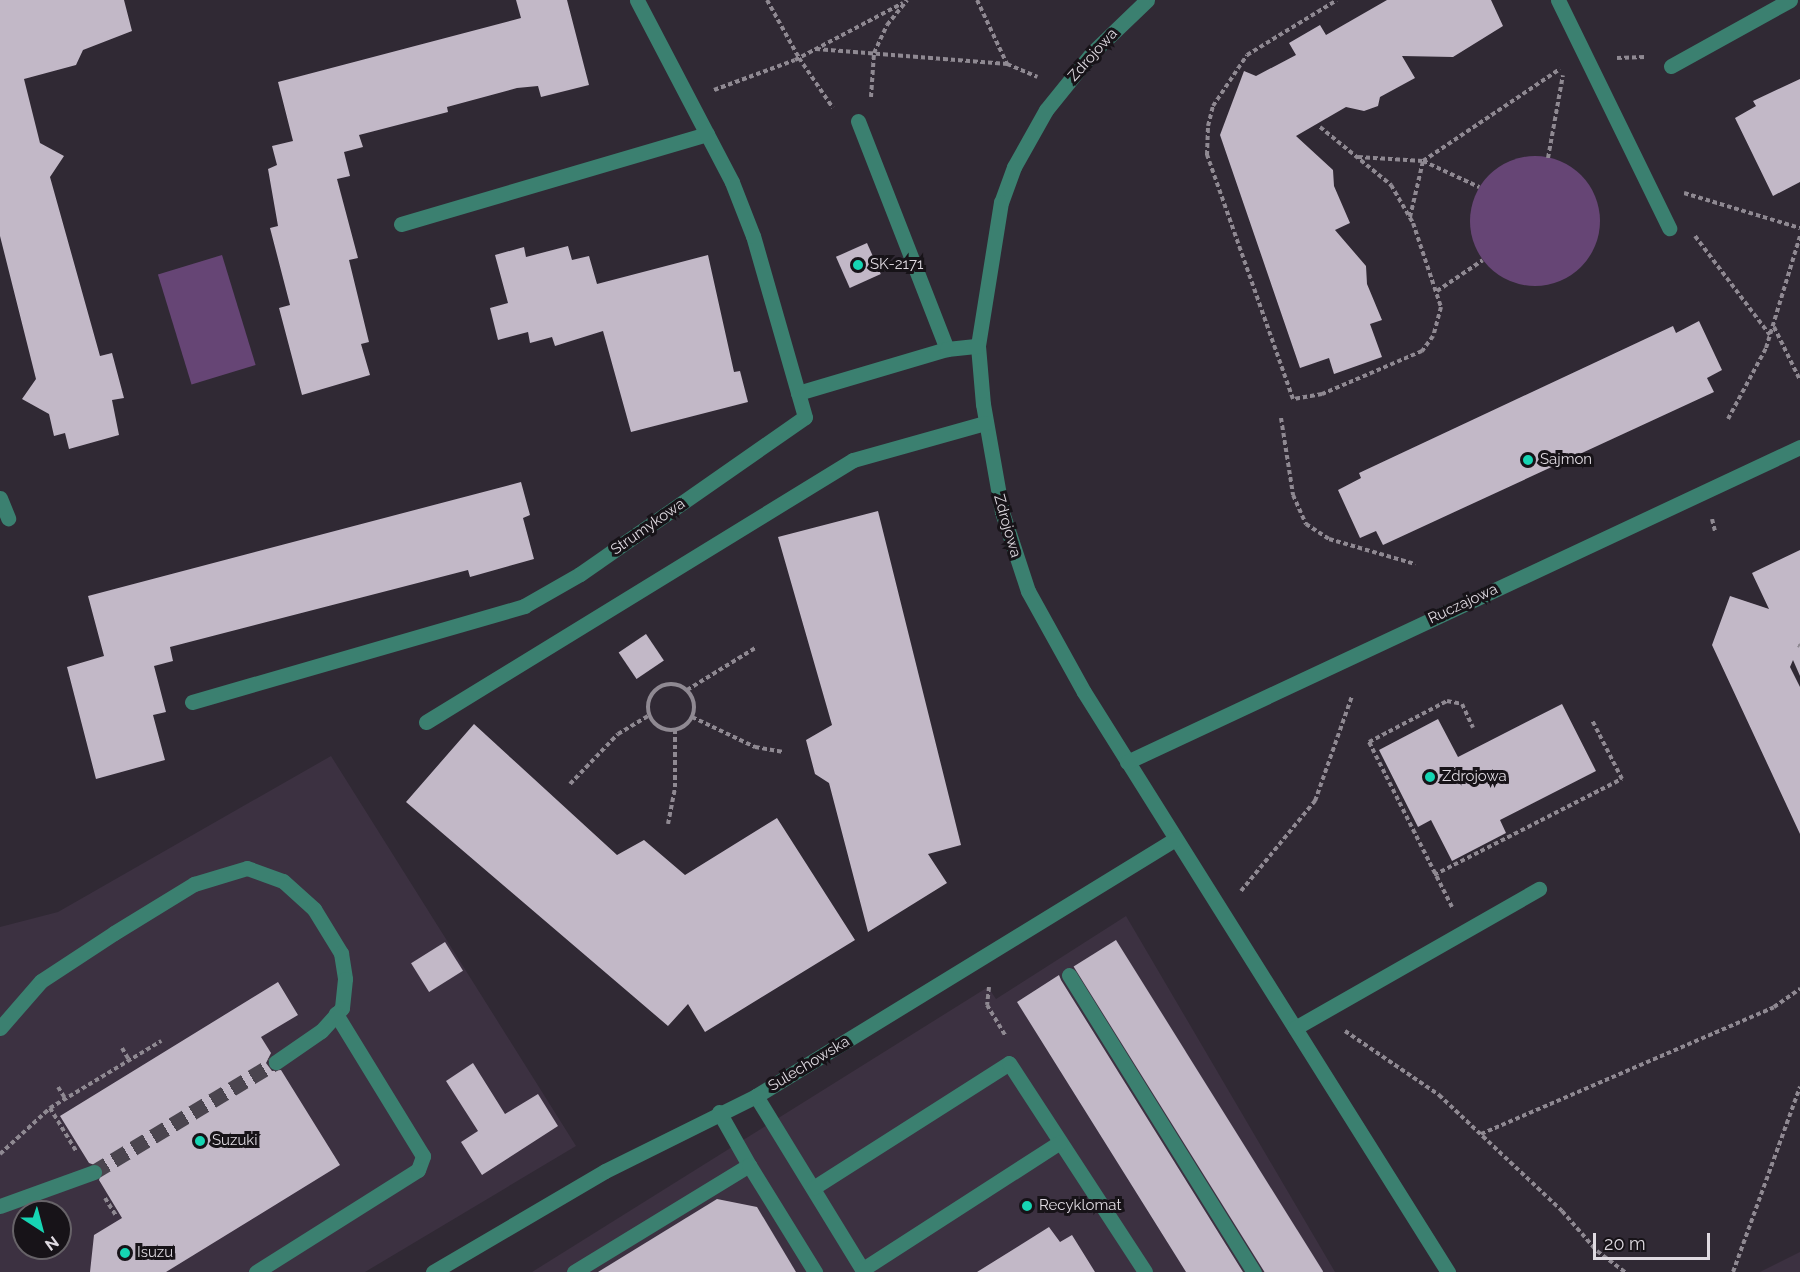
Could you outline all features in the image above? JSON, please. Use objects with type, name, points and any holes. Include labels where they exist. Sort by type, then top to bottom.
[{"type":"street","name":"Strumykowa","points":[[192,702],[524,606],[580,574],[805,417],[753,236],[707,134],[637,0]]},
{"type":"street","name":"Zdrojowa","points":[[1147,0],[1060,93],[1029,138],[1001,202],[978,346],[985,423],[1002,512],[1028,591],[1127,762],[1448,1272]]},
{"type":"street","points":[[1558,0],[1669,228]]},
{"type":"street","points":[[1671,66],[1790,0]]},
{"type":"street","points":[[858,121],[947,349]]},
{"type":"street","points":[[401,224],[707,134]]},
{"type":"street","points":[[798,393],[947,349],[978,346]]},
{"type":"street","points":[[426,722],[853,460],[985,423]]},
{"type":"street","name":"Ruczajowa","points":[[1127,762],[1800,447]]},
{"type":"street","points":[[0,498],[8,518]]},
{"type":"street","name":"Sulechowska","points":[[433,1272],[605,1171],[719,1112],[756,1096],[1175,839]]},
{"type":"street","points":[[0,1028],[41,981],[114,933],[197,883],[247,868],[283,881],[306,902],[341,953],[345,979],[342,1008],[321,1031],[276,1062]]},
{"type":"street","points":[[1295,1028],[1539,889]]},
{"type":"street","points":[[1069,975],[1254,1272]]},
{"type":"street","points":[[256,1272],[418,1170],[423,1156],[336,1014]]},
{"type":"street","points":[[813,1188],[1009,1063],[1145,1272]]},
{"type":"street","points":[[756,1096],[864,1271],[1060,1142]]},
{"type":"street","points":[[719,1112],[814,1272]]},
{"type":"street","points":[[574,1272],[749,1165]]},
{"type":"street","points":[[0,1206],[94,1172]]},
{"type":"path","points":[[767,0],[799,58],[830,106],[858,121],[872,95],[874,53],[887,25],[907,0]]},
{"type":"path","points":[[688,99],[799,58],[907,0]]},
{"type":"path","points":[[977,0],[1007,64]]},
{"type":"path","points":[[1320,127],[1391,185],[1410,218],[1441,307],[1433,336],[1422,351],[1322,394],[1293,399],[1207,155],[1208,126],[1213,106],[1247,55],[1337,0]]},
{"type":"path","points":[[816,49],[1007,64],[1026,70],[1060,93]]},
{"type":"path","points":[[1588,59],[1662,56],[1671,66]]},
{"type":"path","points":[[1410,218],[1423,160],[1547,75],[1564,68],[1548,158]]},
{"type":"path","points":[[1357,157],[1423,160],[1479,187]]},
{"type":"path","points":[[1682,201],[1678,190],[1800,228]]},
{"type":"path","points":[[1693,233],[1770,336]]},
{"type":"path","points":[[1728,419],[1770,336],[1800,236]]},
{"type":"path","points":[[1437,291],[1483,260]]},
{"type":"path","points":[[1774,325],[1800,380]]},
{"type":"path","points":[[1281,418],[1293,495],[1306,524],[1329,539],[1414,564]]},
{"type":"path","points":[[687,690],[757,647]]},
{"type":"path","points":[[670,684],[687,690],[694,701],[692,717],[675,729],[661,728],[650,715],[648,703],[656,689],[670,684]]},
{"type":"path","points":[[1241,891],[1315,801],[1352,696]]},
{"type":"path","points":[[1444,892],[1369,742],[1447,701],[1462,704],[1473,728]]},
{"type":"path","points":[[570,784],[618,734],[650,715]]},
{"type":"path","points":[[692,717],[755,747],[784,752]]},
{"type":"path","points":[[1434,874],[1622,779],[1592,720]]},
{"type":"path","points":[[668,824],[675,787],[675,729]]},
{"type":"path","points":[[990,980],[987,1005],[1008,1039],[1009,1063]]},
{"type":"path","points":[[1481,1134],[1774,1006],[1800,989]]},
{"type":"path","points":[[1335,1026],[1439,1095],[1598,1251],[1625,1272]]},
{"type":"path","points":[[0,1154],[65,1098],[161,1041]]},
{"type":"path","points":[[122,1048],[129,1060]]},
{"type":"path","points":[[58,1087],[65,1098]]},
{"type":"path","points":[[1733,1272],[1800,1087]]},
{"type":"shaded area","points":[[1535,156],[1560,161],[1581,175],[1595,196],[1600,221],[1595,246],[1581,267],[1560,281],[1535,286],[1510,281],[1489,267],[1475,246],[1470,221],[1475,196],[1489,175],[1510,161]]},
{"type":"shaded area","points":[[222,255],[256,365],[192,385],[158,275]]},
{"type":"shaded area","points":[[331,756],[576,1146],[365,1272],[0,1272],[0,927],[58,912]]},
{"type":"shaded area","points":[[1126,916],[1335,1272],[532,1272],[988,987],[996,999]]},
{"type":"shaded area","points":[[1800,1252],[1800,1272],[1760,1272]]},
{"type":"building","points":[[0,0],[124,0],[132,31],[83,50],[76,65],[24,79],[40,143],[64,156],[50,177],[100,356],[112,353],[124,398],[112,400],[119,435],[69,449],[65,433],[54,436],[49,414],[22,399],[36,379],[0,236]]},
{"type":"building","points":[[516,0],[567,0],[589,85],[541,97],[538,86],[517,88],[447,107],[448,112],[359,135],[363,147],[344,152],[350,176],[337,179],[358,258],[349,260],[369,342],[361,344],[370,375],[302,395],[279,308],[290,305],[270,228],[278,226],[268,169],[277,165],[272,146],[293,141],[278,82],[521,18]]},
{"type":"building","points":[[1387,0],[1491,0],[1503,26],[1453,57],[1402,56],[1415,78],[1380,97],[1378,106],[1364,111],[1346,107],[1296,136],[1333,170],[1334,186],[1350,223],[1335,230],[1366,266],[1367,284],[1382,320],[1370,324],[1382,357],[1334,374],[1329,358],[1300,368],[1220,135],[1244,71],[1256,76],[1296,55],[1289,43],[1320,25],[1326,35]]},
{"type":"building","points":[[1800,79],[1800,182],[1773,196],[1735,118],[1756,106],[1753,101]]},
{"type":"building","name":"SK-2171","points":[[867,243],[881,274],[850,288],[836,257]]},
{"type":"building","points":[[568,246],[572,260],[589,256],[597,284],[708,255],[734,372],[740,371],[748,402],[631,432],[603,331],[555,346],[552,337],[530,343],[528,332],[498,340],[490,308],[508,303],[495,255],[524,247],[526,257]]},
{"type":"building","points":[[1699,321],[1722,370],[1707,378],[1714,392],[1383,545],[1376,531],[1360,538],[1338,490],[1361,478],[1359,473],[1673,326],[1676,333]]},
{"type":"building","points":[[521,482],[530,515],[523,518],[534,559],[470,577],[468,570],[170,647],[173,661],[154,666],[166,712],[153,715],[165,760],[96,779],[67,667],[104,656],[88,596]]},
{"type":"building","points":[[878,511],[961,845],[928,854],[947,883],[868,932],[829,783],[815,774],[806,740],[832,725],[778,537]]},
{"type":"building","points":[[1800,550],[1800,676],[1793,660],[1790,667],[1800,687],[1800,834],[1712,645],[1730,596],[1769,609],[1752,573]]},
{"type":"building","points":[[646,634],[664,661],[637,679],[619,652]]},
{"type":"building","points":[[1562,704],[1596,771],[1500,820],[1506,833],[1452,861],[1431,820],[1418,827],[1379,750],[1438,719],[1458,757]]},
{"type":"building","points":[[474,724],[617,855],[644,840],[685,875],[777,818],[855,940],[705,1032],[688,1004],[668,1026],[406,802]]},
{"type":"building","points":[[1116,940],[1323,1272],[1264,1272],[1074,966]]},
{"type":"building","points":[[445,942],[463,971],[429,992],[411,963]]},
{"type":"building","points":[[1059,975],[1243,1272],[1186,1272],[1017,1002]]},
{"type":"building","name":"Suzuki","points":[[278,982],[298,1015],[261,1037],[271,1053],[266,1063],[272,1071],[281,1070],[340,1165],[166,1272],[90,1272],[94,1235],[122,1218],[99,1180],[103,1168],[89,1163],[60,1116]]},
{"type":"building","points":[[473,1063],[505,1114],[538,1094],[558,1126],[482,1175],[461,1142],[478,1131],[446,1081]]},
{"type":"building","points":[[717,1199],[757,1207],[796,1272],[598,1272]]},
{"type":"building","points":[[1049,1227],[1060,1242],[1072,1235],[1095,1272],[977,1272]]},
{"type":"tunnel","points":[[94,1172],[276,1062]]},
{"type":"place","name":"SK-2171","points":[[858,265]]},
{"type":"place","name":"Sajmon","points":[[1528,460]]},
{"type":"place","name":"Zdrojowa","points":[[1430,777]]},
{"type":"place","name":"Suzuki","points":[[200,1141]]},
{"type":"place","name":"Recyklomat","points":[[1027,1206]]},
{"type":"place","name":"Isuzu","points":[[125,1253]]}]
